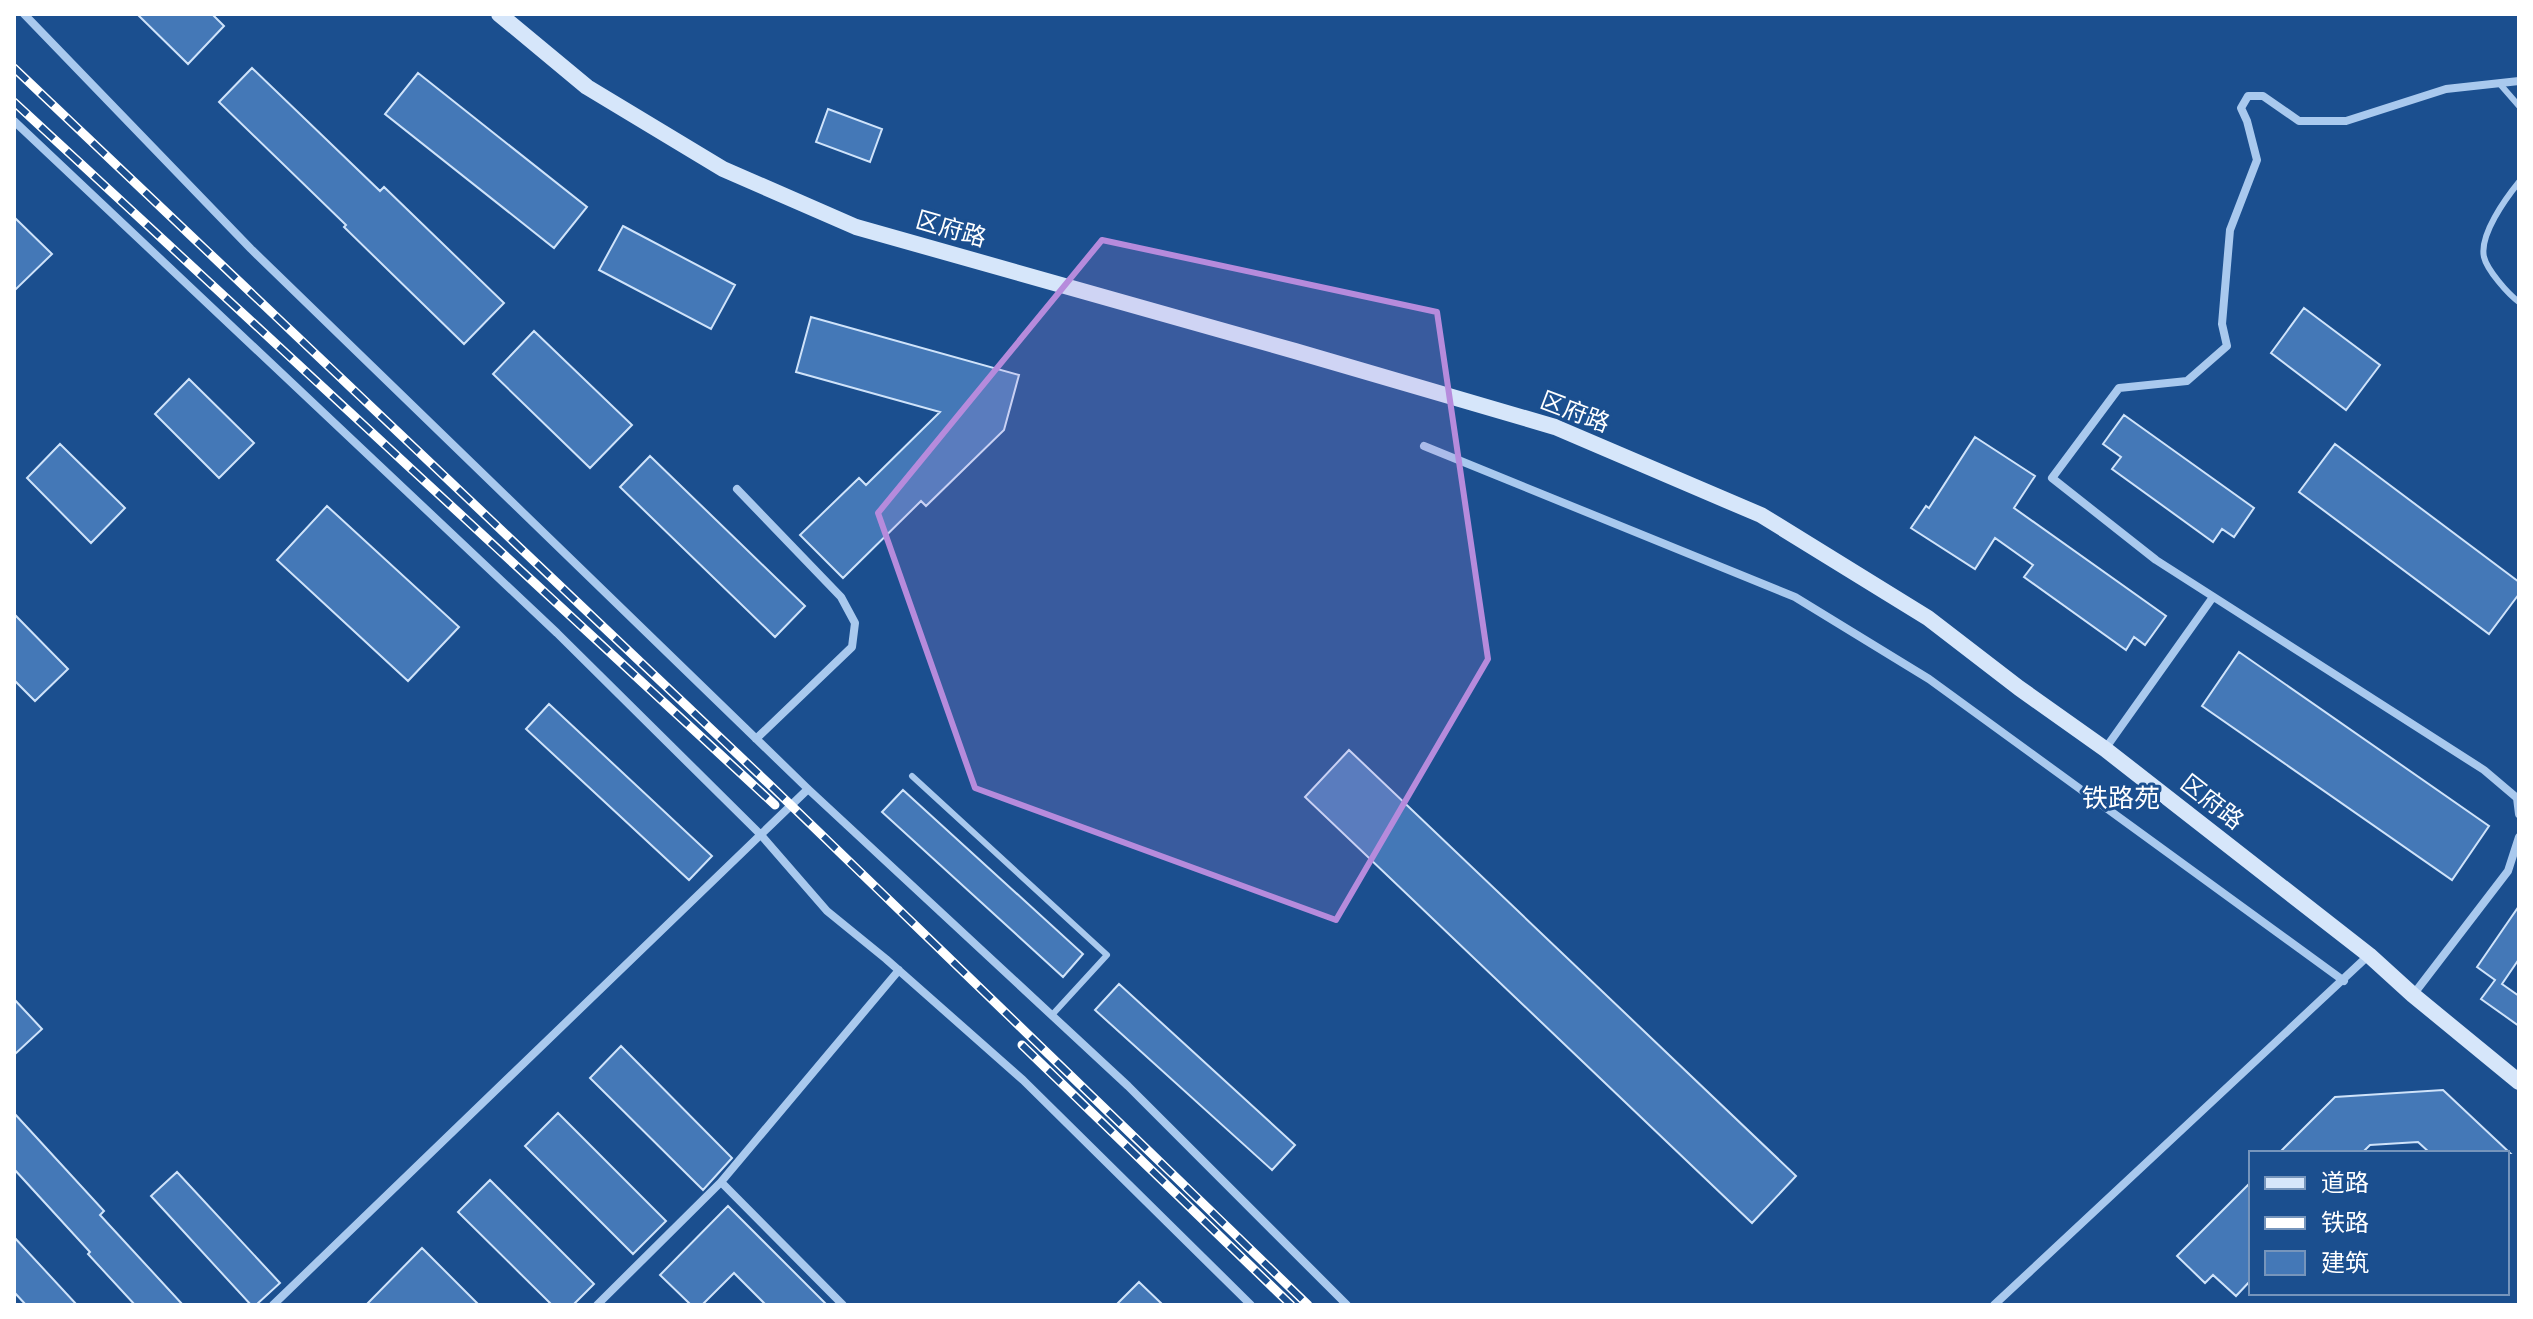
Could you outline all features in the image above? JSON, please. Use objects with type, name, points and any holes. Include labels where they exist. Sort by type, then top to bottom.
[{"type":"main road","name":"区府路","points":[[499,14],[587,87],[723,169],[856,227],[1555,427],[1761,515],[1928,618],[2105,749],[2369,955],[2519,1082]]},
{"type":"street","points":[[24,14],[251,249],[808,789],[1128,1086],[1347,1305]]},
{"type":"street","points":[[2519,81],[2446,89],[2346,121],[2299,121],[2258,94],[2248,96],[2242,104],[2241,113],[2247,121],[2257,160],[2230,230],[2222,324],[2227,346],[2187,381],[2119,388],[2052,478],[2156,560],[2484,770],[2517,798],[2519,814]]},
{"type":"street","points":[[14,121],[545,622],[761,835],[827,911],[1023,1080],[1251,1305]]},
{"type":"street","points":[[1424,446],[1795,597],[1929,679],[2344,981]]},
{"type":"street","points":[[737,489],[841,597],[855,623],[852,647],[756,739]]},
{"type":"street","points":[[2105,749],[2213,597]]},
{"type":"street","points":[[273,1305],[808,789]]},
{"type":"street","points":[[2413,995],[2508,871],[2519,837]]},
{"type":"street","points":[[1994,1305],[2369,955]]},
{"type":"street","points":[[597,1305],[721,1182],[899,970]]},
{"type":"street","points":[[721,1182],[843,1305]]},
{"type":"lane","points":[[2499,83],[2519,106]]},
{"type":"lane","points":[[2519,182],[2486,233],[2484,256],[2505,291],[2519,302]]},
{"type":"lane","points":[[912,776],[1107,955],[1052,1015]]},
{"type":"highlighted area","points":[[1102,240],[1437,312],[1488,659],[1336,920],[975,788],[878,513]]},
{"type":"building","points":[[137,14],[212,14],[224,26],[188,64]]},
{"type":"building","points":[[252,68],[380,191],[384,187],[504,303],[464,344],[219,102]]},
{"type":"building","points":[[418,73],[587,207],[554,248],[385,114]]},
{"type":"building","points":[[828,109],[882,129],[870,162],[816,142]]},
{"type":"building","points":[[14,217],[52,254],[14,291]]},
{"type":"building","points":[[623,226],[735,285],[711,329],[599,270]]},
{"type":"building","points":[[2304,308],[2380,365],[2346,410],[2271,353]]},
{"type":"building","points":[[811,317],[1019,375],[1004,430],[926,506],[921,501],[843,578],[800,535],[859,478],[866,485],[940,412],[796,372]]},
{"type":"building","points":[[534,331],[632,425],[590,468],[493,374]]},
{"type":"building","points":[[189,379],[254,443],[219,478],[155,414]]},
{"type":"building","points":[[2124,415],[2254,508],[2234,537],[2222,529],[2213,542],[2112,469],[2121,457],[2103,444]]},
{"type":"building","points":[[1975,437],[2035,476],[2014,508],[2166,616],[2145,645],[2134,637],[2126,650],[2024,577],[2033,565],[1995,538],[1975,569],[1911,528],[1926,506],[1929,508]]},
{"type":"building","points":[[60,444],[125,508],[91,543],[27,478]]},
{"type":"building","points":[[2335,444],[2519,582],[2519,594],[2489,634],[2299,492]]},
{"type":"building","points":[[650,456],[805,606],[775,637],[620,487]]},
{"type":"building","points":[[327,506],[459,627],[408,681],[277,560]]},
{"type":"building","points":[[14,614],[68,669],[35,701],[14,680]]},
{"type":"building","points":[[2239,652],[2489,826],[2452,880],[2202,706]]},
{"type":"building","points":[[549,704],[712,856],[689,880],[526,729]]},
{"type":"building","points":[[1349,750],[1796,1176],[1752,1223],[1305,797]]},
{"type":"building","points":[[903,790],[1083,954],[1063,977],[882,812]]},
{"type":"building","points":[[2519,906],[2519,959],[2502,984],[2519,996],[2519,1026],[2481,999],[2495,980],[2477,967]]},
{"type":"building","points":[[1119,984],[1295,1145],[1272,1170],[1095,1010]]},
{"type":"building","points":[[14,999],[42,1029],[14,1055]]},
{"type":"building","points":[[621,1046],[732,1158],[703,1190],[590,1078]]},
{"type":"building","points":[[2443,1090],[2508,1151],[2428,1151],[2418,1142],[2370,1145],[2364,1151],[2281,1151],[2335,1097]]},
{"type":"building","points":[[14,1113],[104,1211],[100,1215],[183,1305],[135,1305],[88,1254],[90,1252],[14,1169]]},
{"type":"building","points":[[558,1113],[666,1221],[633,1254],[525,1146]]},
{"type":"building","points":[[177,1172],[280,1283],[256,1305],[251,1305],[151,1196]]},
{"type":"building","points":[[490,1180],[594,1284],[573,1305],[552,1305],[458,1212]]},
{"type":"building","points":[[2249,1184],[2249,1282],[2236,1296],[2213,1275],[2205,1283],[2177,1256]]},
{"type":"building","points":[[728,1206],[827,1305],[766,1305],[734,1273],[702,1305],[691,1305],[660,1275]]},
{"type":"building","points":[[14,1237],[77,1305],[26,1305],[14,1292]]},
{"type":"building","points":[[422,1248],[479,1305],[366,1305]]},
{"type":"building","points":[[1139,1282],[1163,1305],[1116,1305]]},
{"type":"railway","points":[[14,68],[769,784],[1308,1305]]},
{"type":"railway","points":[[14,102],[775,805]]},
{"type":"railway","points":[[1022,1045],[1291,1305]]},
{"type":"district","name":"铁路苑","points":[[2121,798]]}]
